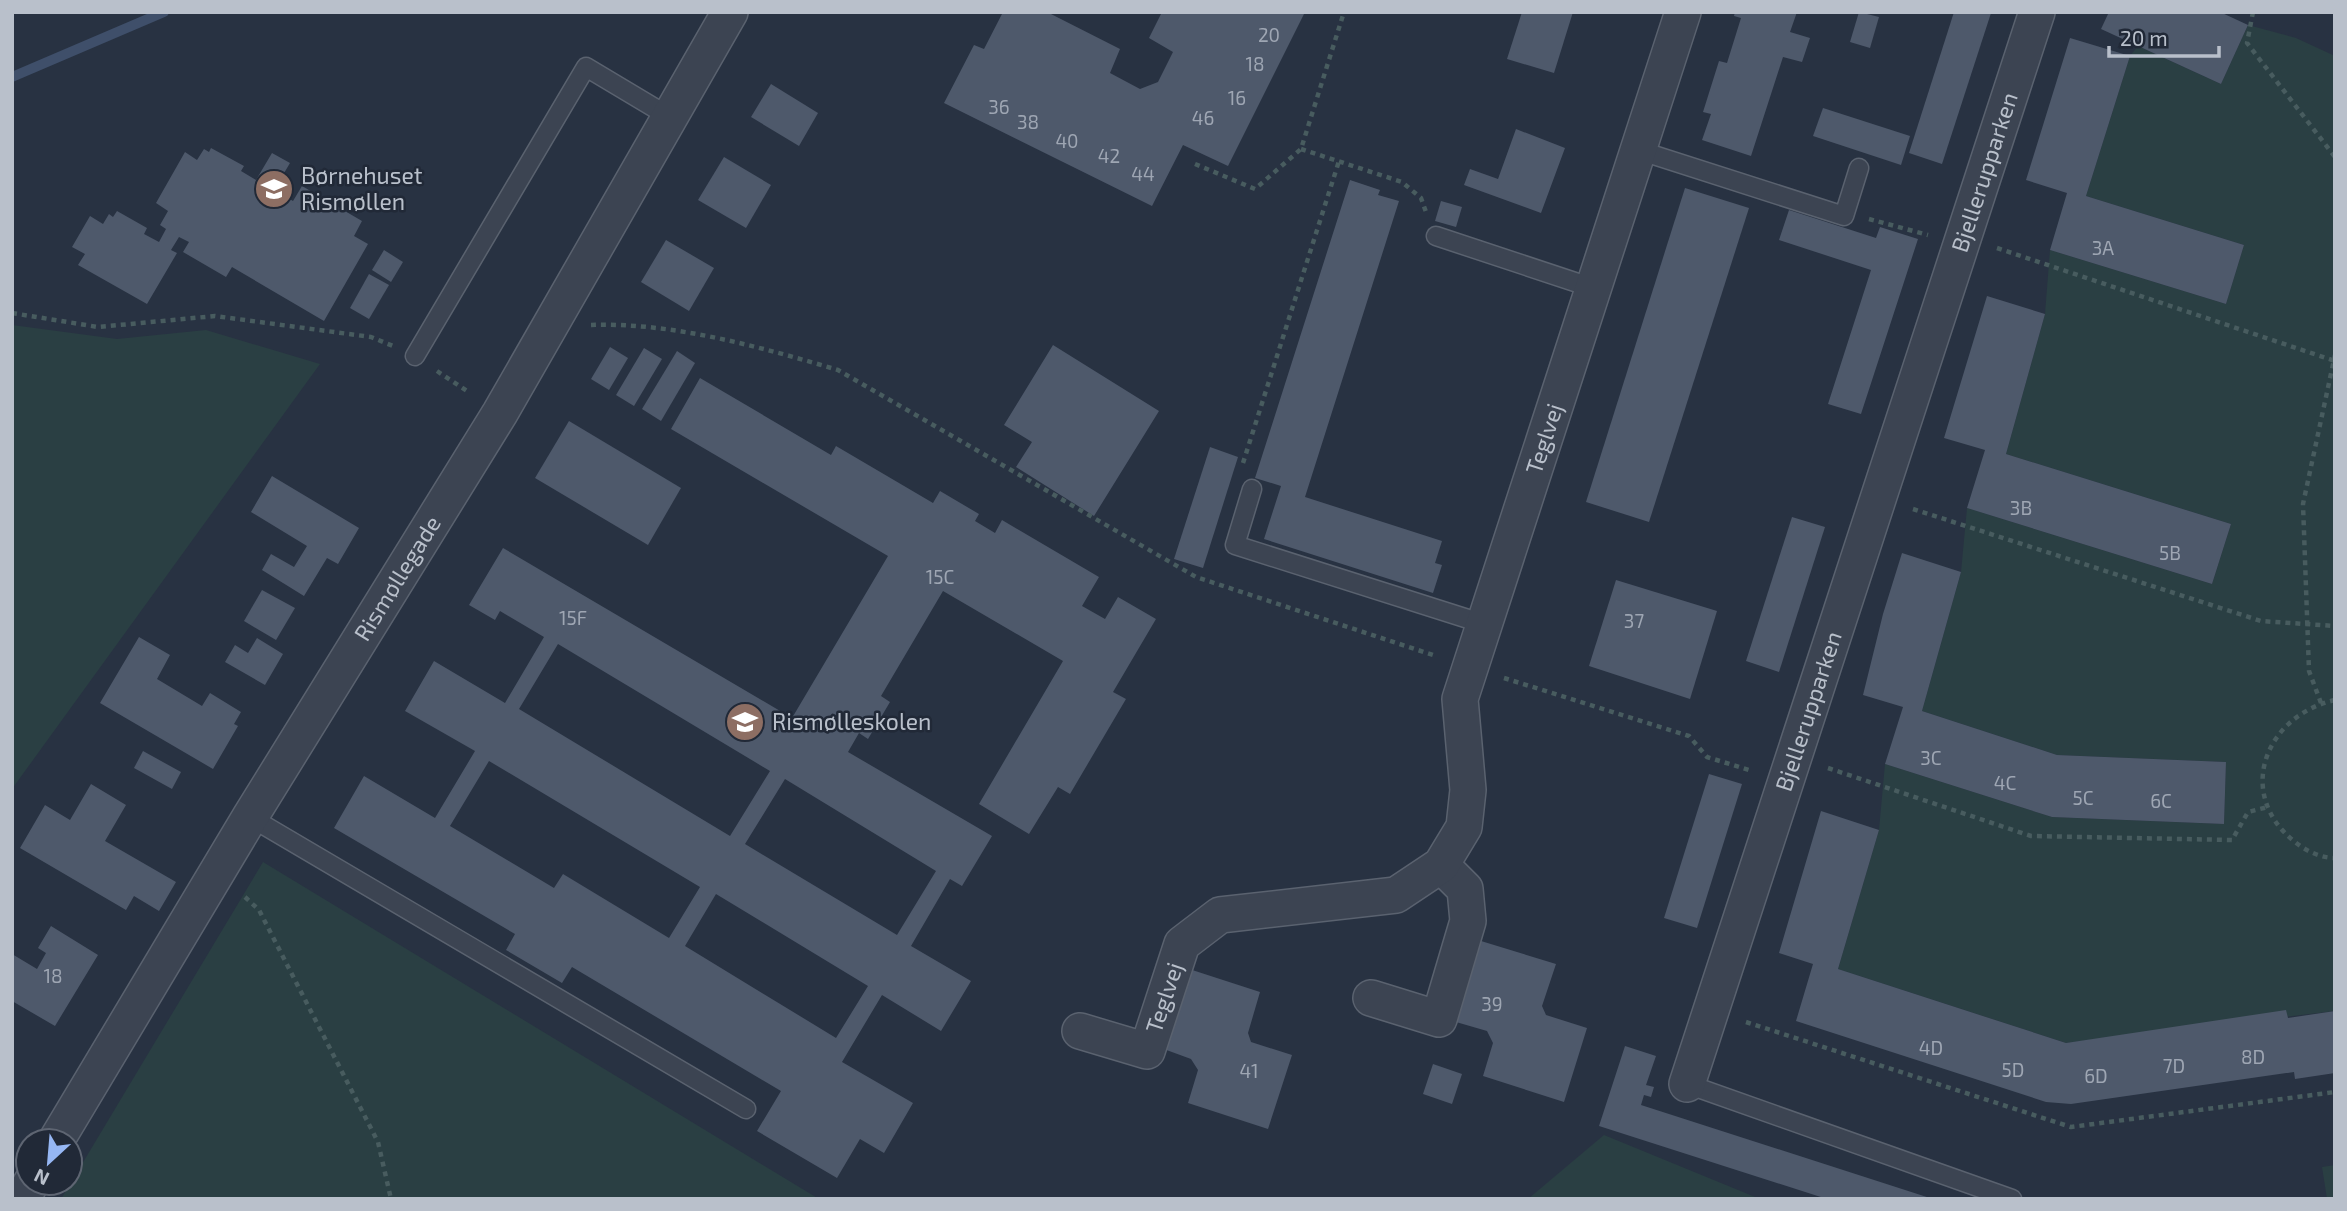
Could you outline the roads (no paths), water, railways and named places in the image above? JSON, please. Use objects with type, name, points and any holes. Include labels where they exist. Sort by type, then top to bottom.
[{"type":"street","name":"Rismøllegade","points":[[65,1127],[250,817],[500,413],[547,326],[730,12]]},
{"type":"street","name":"Teglvej","points":[[1080,1031],[1147,1051],[1182,944],[1220,915],[1396,895],[1441,866],[1464,827],[1468,790],[1460,699],[1683,12]]},
{"type":"street","name":"Bjellerupparken","points":[[1687,1084],[2037,12]]},
{"type":"street","points":[[1371,998],[1438,1019],[1468,921],[1465,889],[1441,866]]},
{"type":"lane","points":[[415,356],[586,67],[668,116]]},
{"type":"lane","points":[[1638,150],[1844,215],[1859,169]]},
{"type":"lane","points":[[1436,236],[1593,288]]},
{"type":"lane","points":[[1252,489],[1235,545],[1485,624]]},
{"type":"lane","points":[[250,817],[746,1109]]},
{"type":"lane","name":"Bjellerupparken","points":[[1687,1084],[2012,1199]]},
{"type":"waterway","points":[[12,77],[164,12]]},
{"type":"place","name":"Børnehuset Rismøllen","points":[[274,189]]},
{"type":"place","name":"Rismølleskolen","points":[[745,722]]}]
